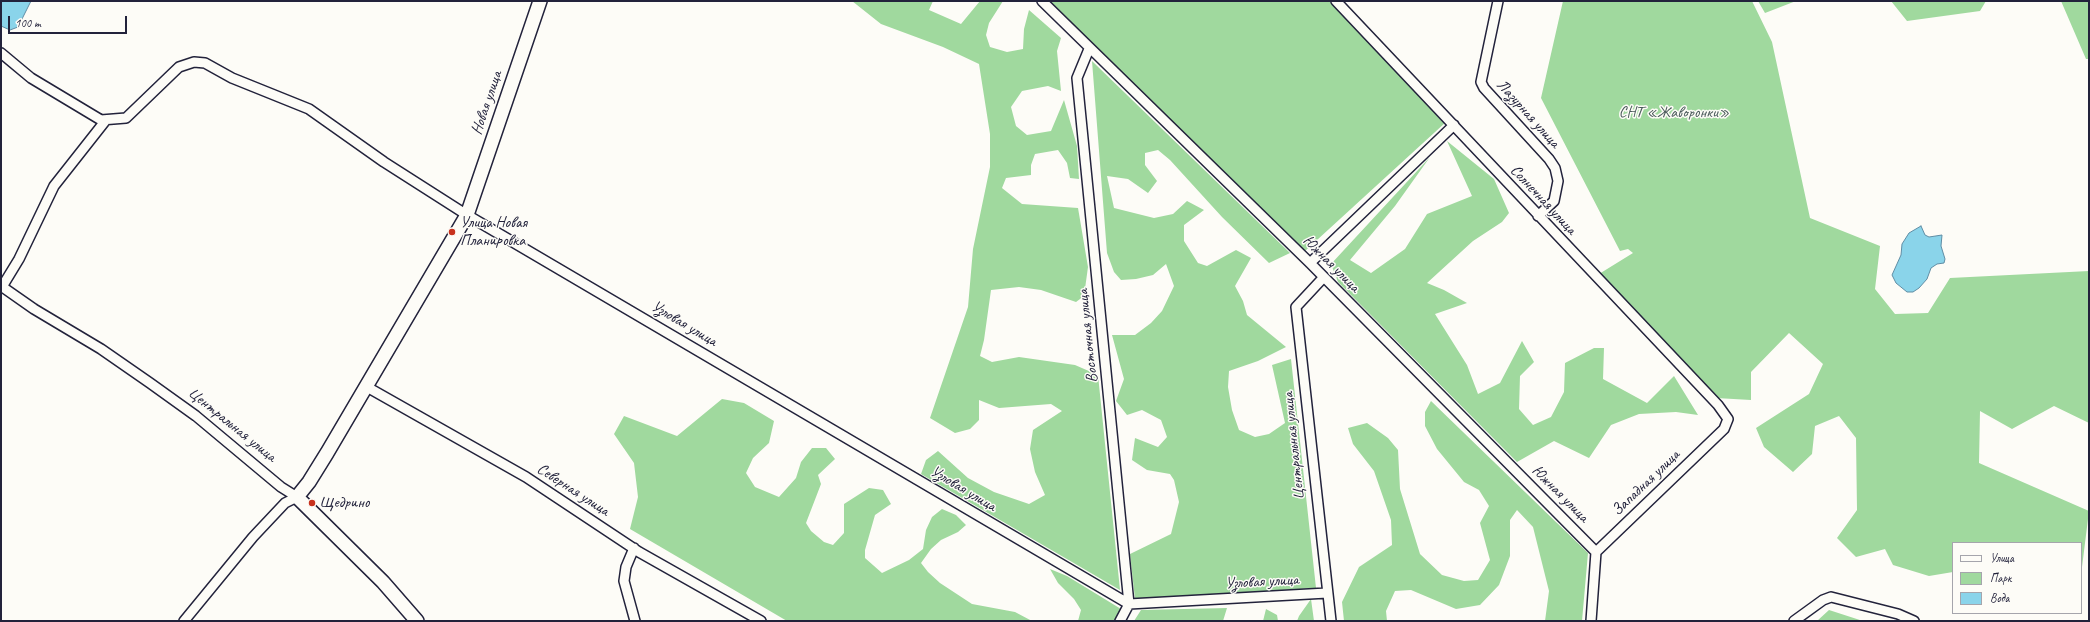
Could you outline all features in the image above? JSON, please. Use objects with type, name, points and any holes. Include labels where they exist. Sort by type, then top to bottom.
[{"type":"street","name":"Новая улица","points":[[297,496],[313,476],[367,387],[467,215],[540,1]]},
{"type":"street","name":"Южная улица","points":[[1042,1],[1089,49],[1310,263],[1323,278],[1596,552]]},
{"type":"street","name":"Солнечная улица","points":[[1336,1],[1718,405],[1728,419]]},
{"type":"street","name":"Лазурная улица","points":[[1498,1],[1481,82],[1484,88],[1549,159],[1555,168],[1558,181],[1554,201],[1538,216]]},
{"type":"street","name":"Восточная улица","points":[[1089,49],[1077,78],[1129,604]]},
{"type":"street","points":[[1,53],[31,78],[70,103],[101,120],[126,118],[180,68],[194,62],[205,63],[232,78],[309,108],[384,162],[467,215]]},
{"type":"street","points":[[1,287],[19,259],[54,186],[106,120]]},
{"type":"street","points":[[1310,263],[1454,125]]},
{"type":"street","name":"Узловая улица","points":[[467,215],[1129,604],[1327,593]]},
{"type":"street","name":"Центральная улица","points":[[1323,278],[1296,307],[1331,621]]},
{"type":"street","name":"Центральная улица","points":[[1,287],[34,309],[101,349],[150,382],[196,416],[281,487],[297,496],[383,582],[417,621]]},
{"type":"street","name":"Северная улица","points":[[367,387],[526,477],[634,548],[761,621]]},
{"type":"street","name":"Западная улица","points":[[1596,552],[1724,429],[1728,419]]},
{"type":"street","points":[[184,621],[254,537],[285,503],[297,496]]},
{"type":"street","points":[[634,548],[626,568],[624,581],[635,621]]},
{"type":"street","points":[[1591,621],[1596,552]]},
{"type":"street","points":[[1794,621],[1823,600],[1831,597],[1898,614],[1914,621]]},
{"type":"street","points":[[1120,621],[1129,604]]},
{"type":"green space","points":[[852,1],[933,1],[929,10],[961,24],[980,1],[1003,1],[989,23],[986,35],[990,47],[1007,52],[1023,49],[1024,29],[1029,10],[1061,38],[1057,51],[1061,91],[1048,86],[1022,91],[1011,107],[1016,126],[1027,135],[1051,131],[1064,100],[1077,146],[1079,179],[1070,178],[1067,163],[1058,150],[1035,154],[1031,165],[1031,175],[1006,178],[1002,188],[1022,204],[1078,208],[1088,267],[1084,296],[1076,302],[1041,290],[1019,287],[991,290],[984,340],[980,356],[992,362],[1019,357],[1075,365],[1098,375],[1120,590],[921,474],[926,460],[938,451],[968,478],[994,492],[1029,504],[1045,495],[1035,472],[1030,449],[1033,430],[1062,411],[1051,404],[999,408],[979,400],[979,420],[970,429],[955,433],[930,418],[968,307],[973,249],[990,167],[990,134],[979,64],[943,47],[881,24]]},
{"type":"green space","points":[[1048,1],[1329,1],[1446,122],[1305,251]]},
{"type":"green space","name":"СНТ «Жаворонки»","points":[[1563,1],[1752,1],[1772,42],[1810,218],[1880,246],[1875,289],[1895,314],[1928,313],[1950,278],[2089,271],[2089,423],[2054,406],[2012,429],[1980,411],[1979,463],[2089,511],[2082,567],[2082,542],[1952,542],[1952,572],[1929,576],[1893,565],[1885,549],[1856,557],[1837,538],[1857,510],[1856,438],[1839,416],[1815,426],[1812,454],[1793,472],[1764,447],[1756,428],[1809,394],[1823,364],[1789,333],[1751,372],[1751,400],[1716,398],[1599,274],[1633,253],[1628,249],[1620,251],[1541,98]]},
{"type":"green space","points":[[1758,1],[1796,1],[1765,13]]},
{"type":"green space","points":[[1891,1],[1986,1],[1980,11],[1907,21]]},
{"type":"green space","points":[[2061,1],[2089,1],[2089,59],[2086,59]]},
{"type":"green space","points":[[1092,61],[1290,253],[1269,263],[1222,217],[1170,160],[1158,150],[1145,153],[1145,165],[1157,181],[1148,193],[1128,179],[1107,176],[1114,208],[1154,218],[1173,214],[1187,201],[1204,210],[1184,225],[1184,241],[1198,263],[1207,266],[1236,250],[1251,258],[1235,286],[1243,301],[1247,315],[1286,347],[1258,361],[1229,371],[1228,387],[1232,410],[1239,430],[1255,437],[1269,434],[1285,423],[1272,365],[1291,359],[1316,588],[1135,599],[1130,554],[1171,534],[1179,502],[1174,480],[1170,474],[1147,470],[1132,460],[1135,438],[1158,447],[1167,437],[1161,420],[1142,410],[1127,415],[1116,401],[1124,379],[1112,335],[1135,335],[1151,323],[1162,311],[1174,286],[1166,264],[1153,275],[1136,279],[1121,280],[1114,272],[1107,253]]},
{"type":"green space","points":[[1447,141],[1494,179],[1509,213],[1502,222],[1473,241],[1427,283],[1444,290],[1467,303],[1435,314],[1467,365],[1478,394],[1500,383],[1522,341],[1534,362],[1520,376],[1519,409],[1533,425],[1551,417],[1564,392],[1565,363],[1594,348],[1604,348],[1603,379],[1647,403],[1674,376],[1698,415],[1676,412],[1639,414],[1611,425],[1589,458],[1554,441],[1517,462],[1338,282],[1331,264],[1430,157],[1395,206],[1350,260],[1371,273],[1405,249],[1427,214],[1472,196]]},
{"type":"green space","points":[[722,399],[744,403],[774,421],[769,443],[753,458],[746,473],[755,487],[779,497],[796,478],[801,462],[812,448],[826,448],[835,459],[818,475],[821,484],[806,523],[811,531],[824,542],[833,545],[844,533],[844,504],[869,488],[883,490],[891,504],[875,515],[865,550],[865,558],[882,573],[909,560],[923,549],[926,530],[932,517],[942,509],[956,515],[966,525],[958,532],[941,540],[931,549],[921,563],[928,572],[940,583],[972,604],[1015,612],[1032,621],[787,621],[630,529],[638,497],[634,463],[614,434],[624,416],[677,436]]},
{"type":"green space","points":[[1431,401],[1588,553],[1582,621],[1545,621],[1549,591],[1533,527],[1517,510],[1510,520],[1510,556],[1499,585],[1480,605],[1456,609],[1411,590],[1395,591],[1386,611],[1387,621],[1344,621],[1342,602],[1359,567],[1392,545],[1391,520],[1374,471],[1353,444],[1348,428],[1367,423],[1388,438],[1398,450],[1400,489],[1420,554],[1442,575],[1464,581],[1478,580],[1490,560],[1480,523],[1489,506],[1479,490],[1464,482],[1437,449],[1425,426],[1425,412]]},
{"type":"green space","points":[[1050,569],[1067,576],[1121,609],[1114,621],[1078,621],[1081,610],[1074,599],[1058,583]]},
{"type":"green space","points":[[1311,599],[1314,621],[1297,621],[1299,616]]},
{"type":"green space","points":[[1227,608],[1223,621],[1134,621],[1141,610]]},
{"type":"green space","points":[[1266,609],[1277,615],[1278,621],[1263,621]]},
{"type":"green space","points":[[1829,610],[1863,621],[1817,621]]},
{"type":"water","points":[[1,1],[31,1],[18,27],[10,30],[1,26]]},
{"type":"water","points":[[1921,226],[1925,235],[1929,237],[1942,235],[1941,246],[1945,259],[1944,263],[1937,264],[1931,268],[1927,279],[1919,288],[1913,292],[1907,292],[1896,283],[1892,275],[1901,255],[1902,244],[1909,233]]},
{"type":"place","name":"Улица Новая Планировка","points":[[452,232]]},
{"type":"place","name":"Щедрино","points":[[312,503]]}]
